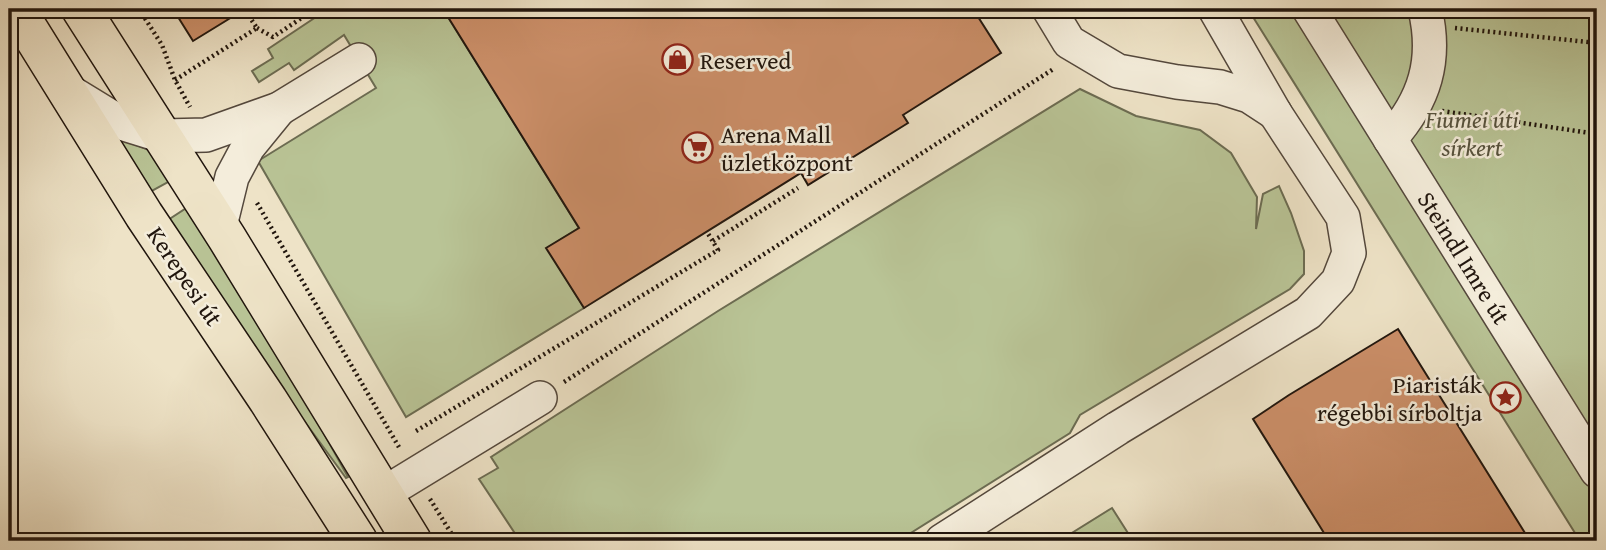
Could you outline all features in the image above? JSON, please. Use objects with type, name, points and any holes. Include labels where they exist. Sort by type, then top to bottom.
[{"type":"main road","name":"Kerepesi út","points":[[16,9],[144,215],[268,400],[358,541]]},
{"type":"main road","points":[[81,9],[220,226],[412,541]]},
{"type":"lane","points":[[1049,9],[1069,42],[1118,71],[1220,88],[1249,96],[1275,113]]},
{"type":"lane","points":[[942,541],[1118,428],[1308,313],[1338,281],[1349,253],[1343,217],[1275,113],[1215,9]]},
{"type":"lane","name":"Steindl Imre út","points":[[1309,9],[1596,467]]},
{"type":"lane","points":[[1390,139],[1415,107],[1423,87],[1429,67],[1427,17]]},
{"type":"lane","points":[[66,90],[121,123],[163,136],[206,135],[279,109],[359,60]]},
{"type":"lane","points":[[220,226],[232,177],[248,147],[279,109]]},
{"type":"lane","points":[[383,495],[540,398]]},
{"type":"path","points":[[139,9],[162,45],[175,80],[206,135]]},
{"type":"path","points":[[244,9],[257,28],[273,37],[315,9]]},
{"type":"path","points":[[1427,17],[1597,43]]},
{"type":"path","points":[[175,80],[257,28]]},
{"type":"path","points":[[540,398],[1083,50]]},
{"type":"path","points":[[1415,107],[1597,134]]},
{"type":"path","points":[[232,177],[256,202],[456,541]]},
{"type":"path","points":[[713,241],[798,188]]},
{"type":"path","points":[[416,431],[718,250],[707,232]]},
{"type":"green space","points":[[328,9],[443,9],[579,228],[547,248],[584,308],[406,417],[258,161],[376,88],[344,35],[294,70],[289,63],[259,82],[252,71],[273,58],[268,49]]},
{"type":"green space","name":"Fiumei úti sírkert","points":[[1248,9],[1597,9],[1597,541],[1580,541]]},
{"type":"green space","points":[[1080,89],[1136,116],[1200,130],[1231,153],[1257,197],[1256,229],[1263,194],[1279,186],[1304,251],[1304,274],[1290,289],[1080,415],[1070,433],[898,541],[602,541],[597,535],[586,541],[520,541],[479,479],[498,468],[491,457],[718,311]]},
{"type":"green space","points":[[106,125],[129,142],[154,152],[172,180],[150,192]]},
{"type":"green space","points":[[188,207],[311,410],[348,477],[346,478],[258,358],[168,220]]},
{"type":"green space","points":[[1112,508],[1133,541],[1059,541]]},
{"type":"building","points":[[173,9],[245,9],[193,41]]},
{"type":"building","name":"Arena Mall üzletközpont","points":[[443,9],[973,9],[1001,53],[903,115],[908,123],[808,185],[801,173],[584,308],[546,248],[579,228]]},
{"type":"building","points":[[1398,329],[1530,541],[1329,541],[1253,419]]},
{"type":"railway","points":[[9,535],[13,541]]},
{"type":"place","name":"Reserved","points":[[677,60]]},
{"type":"place","name":"Arena Mall üzletközpont","points":[[698,148]]},
{"type":"place","name":"Piaristák régebbi sírboltja","points":[[1505,398]]}]
